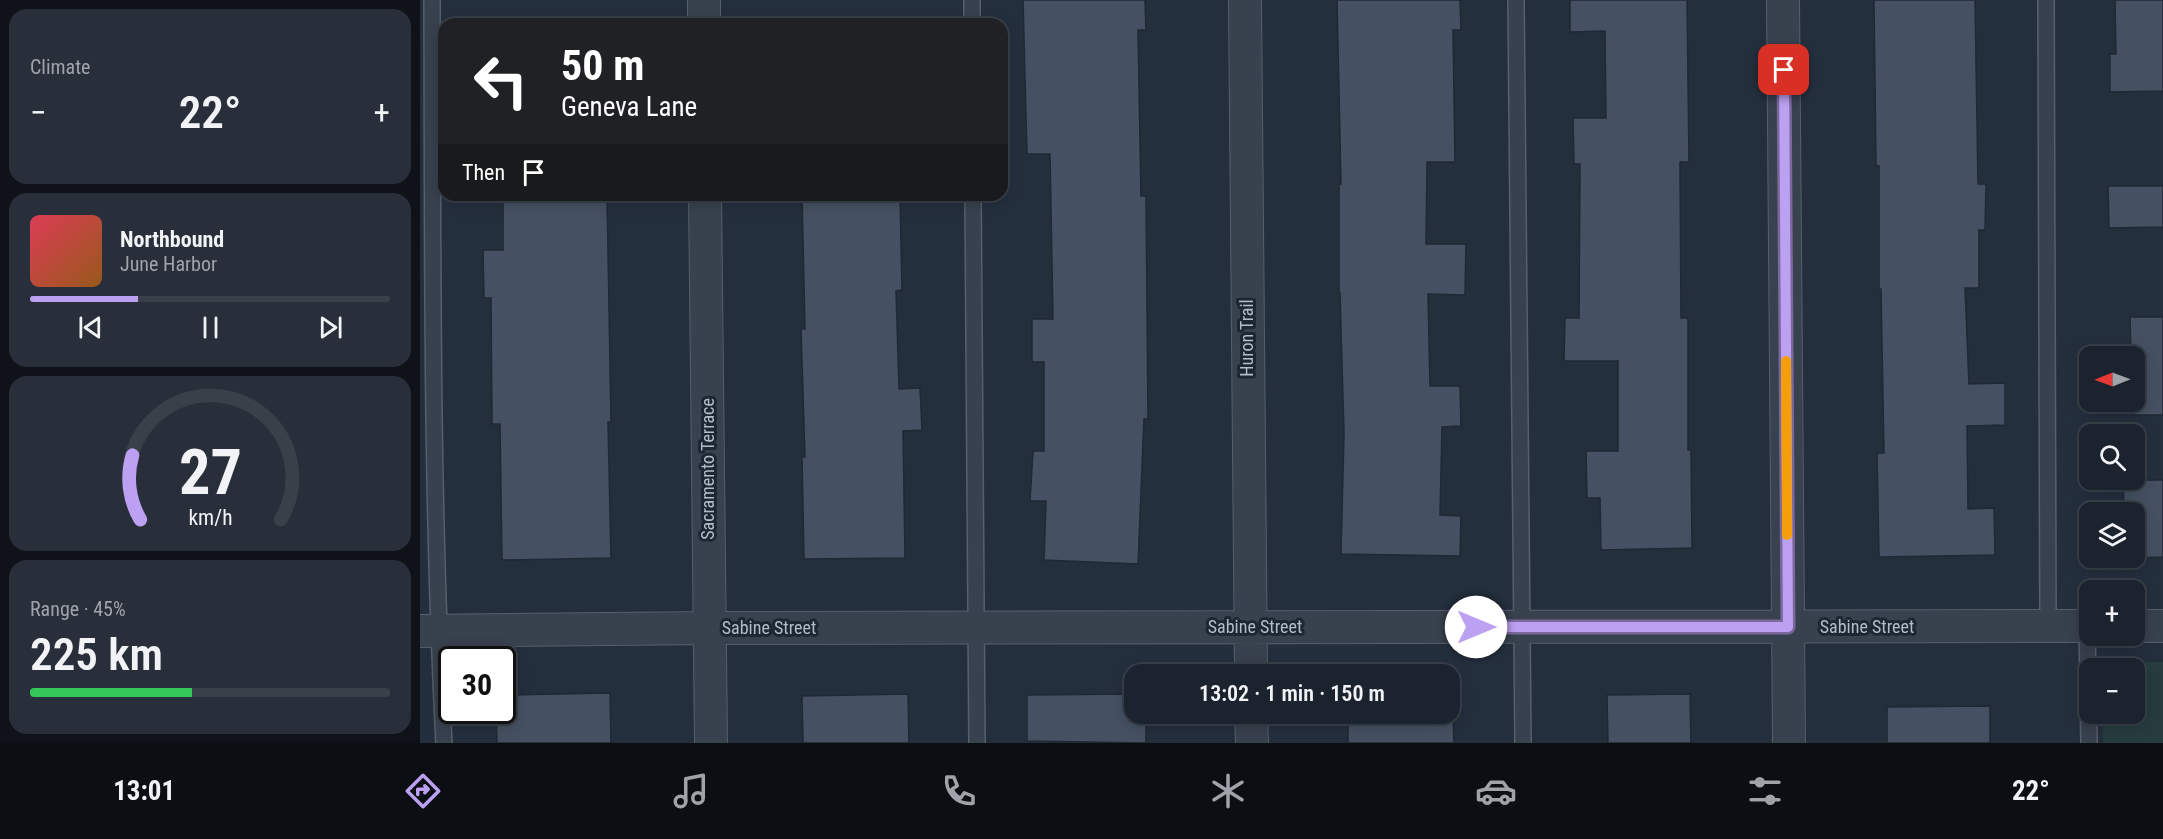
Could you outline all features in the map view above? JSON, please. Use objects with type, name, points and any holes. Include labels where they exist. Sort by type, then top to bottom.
[{"type":"street","points":[[704,0],[704,18]]},
{"type":"street","name":"Huron Trail","points":[[1245,0],[1251,664]]},
{"type":"street","points":[[1784,0],[1789,743]]},
{"type":"street","name":"Sacramento Terrace","points":[[705,201],[711,743]]},
{"type":"street","name":"Sabine Street","points":[[429,631],[975,627],[2079,626]]},
{"type":"street","points":[[2145,626],[2163,626]]},
{"type":"street","points":[[1251,724],[1252,743]]},
{"type":"lane","points":[[432,0],[433,246],[429,631],[444,743]]},
{"type":"lane","points":[[972,0],[972,18]]},
{"type":"lane","points":[[1516,0],[1523,743]]},
{"type":"lane","points":[[2046,0],[2048,626]]},
{"type":"lane","points":[[973,201],[977,743]]},
{"type":"lane","points":[[2088,646],[2089,743]]},
{"type":"green space","points":[[2145,662],[2163,662],[2163,743],[2103,743],[2103,724],[2145,724]]},
{"type":"building","points":[[1023,0],[1145,0],[1146,30],[1138,30],[1141,196],[1146,196],[1148,419],[1144,419],[1138,564],[1044,560],[1046,501],[1030,501],[1033,451],[1044,451],[1044,362],[1032,362],[1032,319],[1053,319],[1050,154],[1027,154]]},
{"type":"building","points":[[1337,0],[1460,0],[1461,30],[1453,30],[1455,162],[1427,162],[1426,244],[1466,244],[1465,295],[1428,294],[1430,386],[1460,386],[1461,426],[1442,427],[1440,515],[1461,516],[1460,556],[1341,554],[1344,433],[1339,293],[1339,184],[1341,184]]},
{"type":"building","points":[[1570,0],[1687,0],[1689,162],[1680,162],[1681,318],[1688,318],[1688,450],[1691,450],[1692,548],[1601,550],[1600,498],[1587,498],[1586,451],[1618,451],[1618,361],[1564,361],[1565,318],[1579,318],[1580,164],[1574,164],[1573,118],[1606,118],[1605,31],[1570,32]]},
{"type":"building","points":[[1874,0],[1975,0],[1978,184],[1986,184],[1985,230],[1979,230],[1979,288],[1965,288],[1969,384],[2005,383],[2005,425],[1967,426],[1968,509],[1994,508],[1995,555],[1879,557],[1877,453],[1884,453]]},
{"type":"building","points":[[2115,0],[2163,0],[2163,91],[2110,92],[2110,54],[2116,54]]},
{"type":"building","points":[[2108,186],[2163,186],[2163,227],[2109,228]]},
{"type":"building","points":[[503,201],[607,201],[611,558],[502,560],[500,424],[492,424],[491,298],[484,298],[483,250],[503,250]]},
{"type":"building","points":[[802,201],[900,201],[902,290],[896,291],[899,389],[920,388],[922,430],[903,431],[905,558],[804,559],[802,457],[805,457],[801,329],[805,329]]},
{"type":"building","points":[[2130,317],[2163,317],[2163,415],[2132,415],[2132,412],[2145,412],[2145,346],[2131,346]]},
{"type":"building","points":[[2145,480],[2163,480],[2163,557],[2145,558],[2145,502],[2124,502],[2123,490],[2145,490]]},
{"type":"building","points":[[610,693],[611,743],[497,743],[496,724],[516,724],[516,695]]},
{"type":"building","points":[[908,694],[909,743],[803,743],[802,696]]},
{"type":"building","points":[[1124,694],[1124,724],[1146,724],[1146,743],[1027,741],[1027,695]]},
{"type":"building","points":[[1690,694],[1691,743],[1608,743],[1607,695]]},
{"type":"building","points":[[1990,706],[1990,743],[1887,743],[1887,707]]},
{"type":"building","points":[[1348,724],[1453,724],[1454,743],[1348,743]]},
{"type":"slow traffic","points":[[1786,361],[1787,535]]},
{"type":"route","points":[[1476,627],[1788,627],[1784,70]]}]
